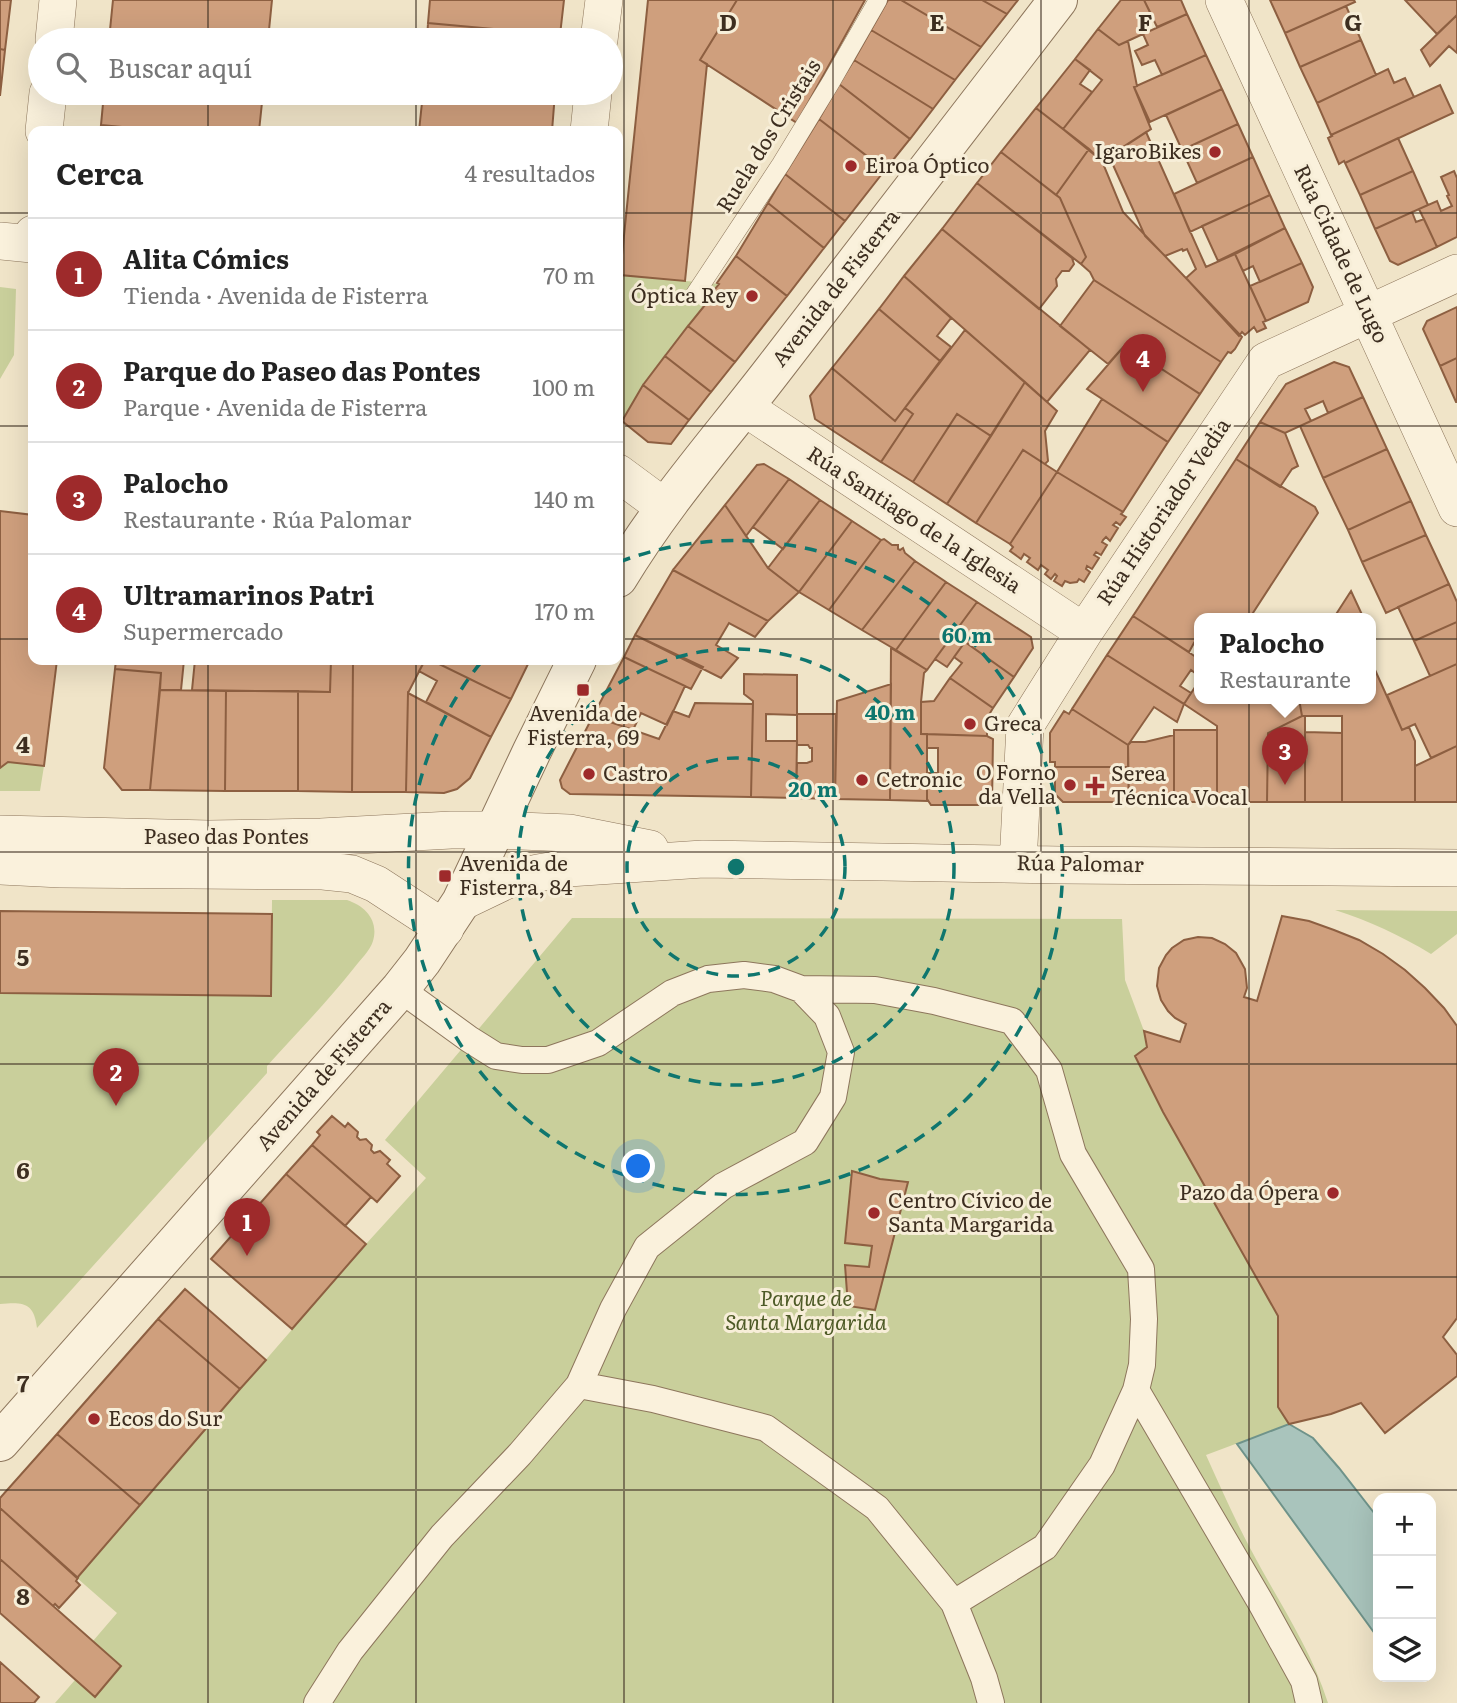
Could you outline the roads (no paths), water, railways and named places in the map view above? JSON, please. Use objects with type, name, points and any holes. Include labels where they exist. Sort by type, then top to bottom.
[{"type":"street","points":[[55,28],[58,0]]},
{"type":"street","points":[[600,28],[604,0]]},
{"type":"street","name":"Avenida de Fisterra","points":[[623,569],[664,507],[1058,0]]},
{"type":"street","name":"Rúa Cidade de Lugo","points":[[1224,0],[1457,508]]},
{"type":"street","points":[[45,126],[47,105]]},
{"type":"street","points":[[590,126],[592,105]]},
{"type":"street","name":"Rúa Historiador Vedia","points":[[1018,863],[1025,726],[1084,632],[1266,361],[1457,273]]},
{"type":"street","name":"Rúa Santiago de la Iglesia","points":[[744,407],[1084,632]]},
{"type":"street","points":[[623,477],[664,507]]},
{"type":"street","name":"Avenida de Fisterra","points":[[0,1442],[400,989],[453,916],[575,665]]},
{"type":"street","name":"Paseo das Pontes","points":[[408,904],[397,885],[392,866],[395,853],[401,845],[413,839],[451,830]]},
{"type":"street","name":"Rúa Palomar","points":[[495,830],[569,833],[703,859]]},
{"type":"street","name":"Paseo das Pontes","points":[[0,834],[209,839],[321,838],[495,830]]},
{"type":"street","name":"Rúa Palomar","points":[[453,916],[508,880],[538,873],[568,868],[703,859],[1457,868]]},
{"type":"street","name":"Paseo das Pontes","points":[[0,866],[323,871],[352,874],[376,884],[408,904],[453,916]]},
{"type":"street","points":[[400,989],[496,1056],[522,1060],[548,1060],[598,1044],[672,993],[708,979],[744,975],[774,979],[801,989],[875,990],[934,1001],[1012,1021],[1049,1070],[1073,1154],[1141,1269],[1144,1319],[1142,1365],[1136,1390],[1102,1465],[1045,1547],[954,1603]]},
{"type":"street","points":[[317,1703],[350,1651],[442,1536],[520,1454],[579,1385],[613,1309],[647,1247],[723,1186],[805,1142],[833,1097],[841,1052],[827,1016],[801,989]]},
{"type":"street","points":[[579,1385],[653,1399],[766,1428],[877,1508],[954,1603],[984,1678],[991,1703]]},
{"type":"street","points":[[1136,1390],[1261,1603],[1304,1681],[1309,1703]]},
{"type":"lane","name":"Ruela dos Cristais","points":[[695,294],[782,164],[878,0]]},
{"type":"water","points":[[1289,1424],[1313,1438],[1373,1512],[1373,1631],[1237,1444]]},
{"type":"place","name":"IgaroBikes","points":[[1215,152]]},
{"type":"place","name":"Eiroa Óptico","points":[[851,166]]},
{"type":"place","name":"Óptica Rey","points":[[752,296]]},
{"type":"place","name":"Ultramarinos Patri","points":[[1143,392]]},
{"type":"place","name":"Avenida de Fisterra, 69","points":[[583,690]]},
{"type":"place","name":"Greca","points":[[970,724]]},
{"type":"place","name":"Castro","points":[[589,774]]},
{"type":"place","name":"Cetronic","points":[[862,780]]},
{"type":"place","name":"O Forno da Vella","points":[[1070,785]]},
{"type":"place","name":"Palocho","points":[[1285,785]]},
{"type":"place","name":"Serea Técnica Vocal","points":[[1095,786]]},
{"type":"place","name":"Avenida de Fisterra, 84","points":[[445,876]]},
{"type":"place","name":"Parque do Paseo das Pontes","points":[[116,1106]]},
{"type":"place","name":"Pazo da Ópera","points":[[1333,1193]]},
{"type":"place","name":"Centro Cívico de Santa Margarida","points":[[874,1213]]},
{"type":"place","name":"Alita Cómics","points":[[247,1256]]},
{"type":"place","name":"Ecos do Sur","points":[[94,1419]]},
{"type":"park label","name":"Parque de Santa Margarida","points":[[806,1311]]}]
